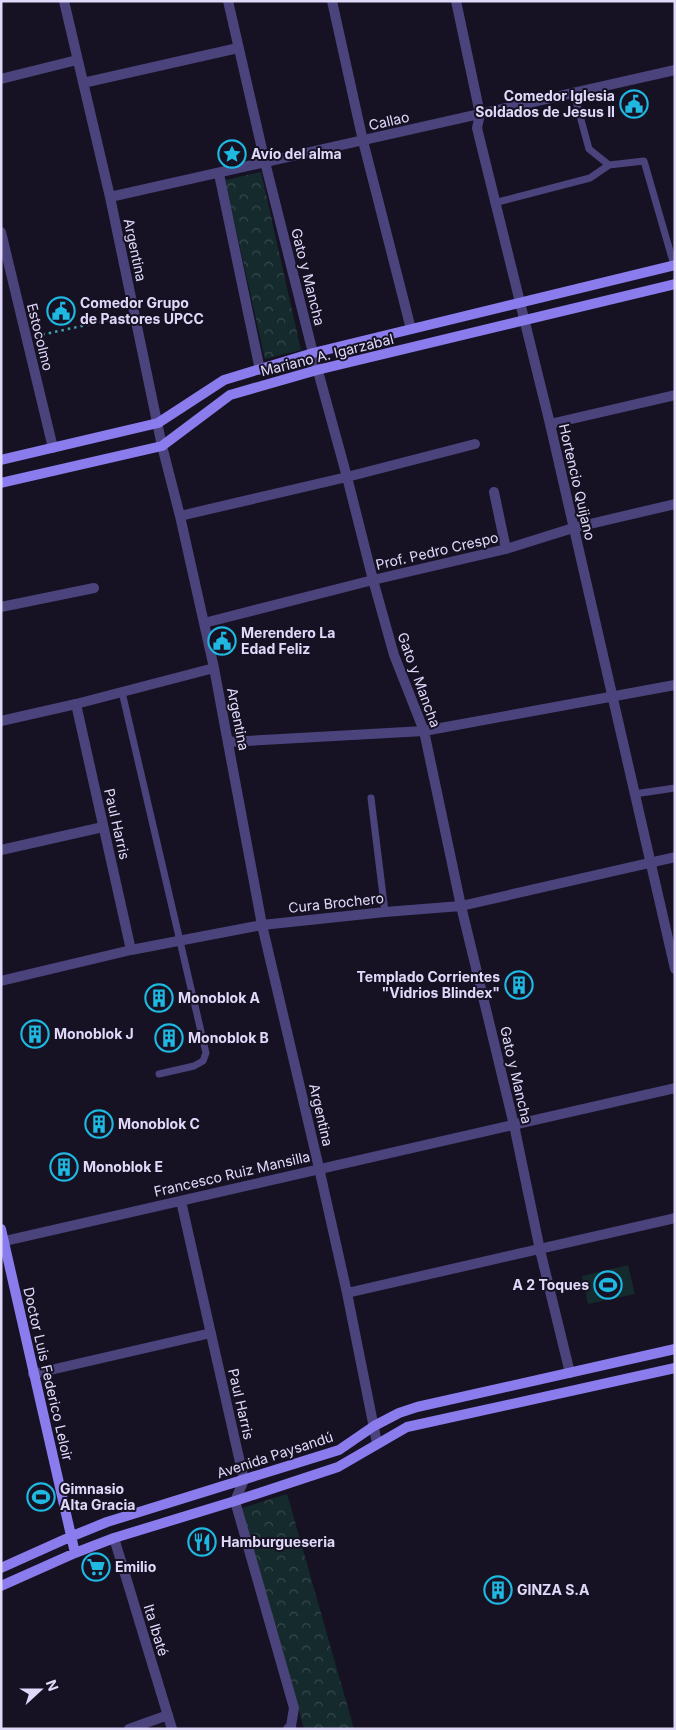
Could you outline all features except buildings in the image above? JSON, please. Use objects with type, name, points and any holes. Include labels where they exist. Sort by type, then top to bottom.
[{"type":"main road","name":"Mariano A. Igarzabal","points":[[1,460],[158,423],[224,380],[312,353],[674,265]]},
{"type":"main road","name":"Mariano A. Igarzabal","points":[[1,483],[162,446],[230,395],[318,370],[675,284]]},
{"type":"main road","name":"Doctor Luis Federico Leloir","points":[[1,1229],[74,1553]]},
{"type":"main road","name":"Avenida Paysandú","points":[[1,1568],[108,1522],[339,1450],[374,1426],[399,1413],[417,1407],[675,1350]]},
{"type":"main road","points":[[1,1586],[74,1553],[114,1538],[338,1467],[407,1427],[675,1368]]},
{"type":"street","name":"Argentina","points":[[64,1],[110,197],[162,446],[180,516],[214,668],[262,925],[347,1293],[377,1444]]},
{"type":"street","name":"Gato y Mancha","points":[[228,1],[312,353],[394,655],[424,731],[461,906],[514,1125],[540,1250],[570,1373]]},
{"type":"street","points":[[332,1],[363,141],[411,329]]},
{"type":"street","name":"Hortencio Quijano","points":[[456,1],[480,114],[477,128],[550,424],[675,969]]},
{"type":"street","points":[[83,83],[238,48]]},
{"type":"street","points":[[1,79],[78,60]]},
{"type":"street","name":"Callao","points":[[110,197],[675,70]]},
{"type":"street","points":[[219,174],[260,370]]},
{"type":"street","name":"Estocolmo","points":[[1,232],[53,448]]},
{"type":"street","points":[[550,424],[675,395]]},
{"type":"street","points":[[180,516],[347,477],[475,444]]},
{"type":"street","points":[[494,492],[506,549]]},
{"type":"street","name":"Prof. Pedro Crespo","points":[[204,623],[373,580],[506,549],[573,528],[675,504]]},
{"type":"street","points":[[1,607],[94,588]]},
{"type":"street","points":[[1,721],[76,704],[214,668]]},
{"type":"street","points":[[229,742],[424,731],[675,685]]},
{"type":"street","name":"Paul Harris","points":[[76,704],[131,950]]},
{"type":"street","points":[[1,850],[103,827]]},
{"type":"street","name":"Cura Brochero","points":[[1,981],[131,950],[262,925],[461,906],[675,857]]},
{"type":"street","name":"Francesco Ruiz Mansilla","points":[[3,1241],[675,1088]]},
{"type":"street","name":"Paul Harris","points":[[181,1201],[244,1480]]},
{"type":"street","points":[[347,1293],[675,1218]]},
{"type":"street","points":[[33,1374],[211,1333]]},
{"type":"street","points":[[244,1480],[235,1501],[294,1708],[290,1727]]},
{"type":"street","name":"Ita Ibaté","points":[[114,1538],[172,1729]]},
{"type":"street","points":[[129,1729],[168,1716]]},
{"type":"lane","points":[[574,94],[589,149],[609,165]]},
{"type":"lane","points":[[494,203],[590,178],[609,165],[644,161],[674,265]]},
{"type":"lane","points":[[122,692],[206,1053],[203,1061],[194,1066],[159,1074]]},
{"type":"lane","points":[[634,794],[675,788]]},
{"type":"lane","points":[[371,798],[385,912]]},
{"type":"path","points":[[26,338],[135,314]]},
{"type":"green space","points":[[261,172],[301,350],[265,359],[225,180]]},
{"type":"green space","name":"A 2 Toques","points":[[628,1265],[635,1294],[588,1304],[582,1276]]},
{"type":"green space","points":[[287,1494],[354,1729],[304,1729],[242,1508]]},
{"type":"place","name":"Comedor Iglesia Soldados de Jesus II","points":[[634,104]]},
{"type":"place","name":"Avío del alma","points":[[232,154]]},
{"type":"place","name":"Comedor Grupo de Pastores UPCC","points":[[61,311]]},
{"type":"place","name":"Merendero La Edad Feliz","points":[[222,641]]},
{"type":"place","name":"Templado Corrientes \"Vidrios Blindex\"","points":[[519,985]]},
{"type":"place","name":"Monoblok A","points":[[159,998]]},
{"type":"place","name":"Monoblok J","points":[[35,1034]]},
{"type":"place","name":"Monoblok B","points":[[169,1038]]},
{"type":"place","name":"Monoblok C","points":[[99,1124]]},
{"type":"place","name":"Monoblok E","points":[[64,1167]]},
{"type":"place","name":"A 2 Toques","points":[[608,1285]]},
{"type":"place","name":"Gimnasio Alta Gracia","points":[[41,1497]]},
{"type":"place","name":"Hamburgueseria","points":[[202,1542]]},
{"type":"place","name":"Emilio","points":[[96,1567]]},
{"type":"place","name":"GINZA S.A","points":[[498,1590]]}]
